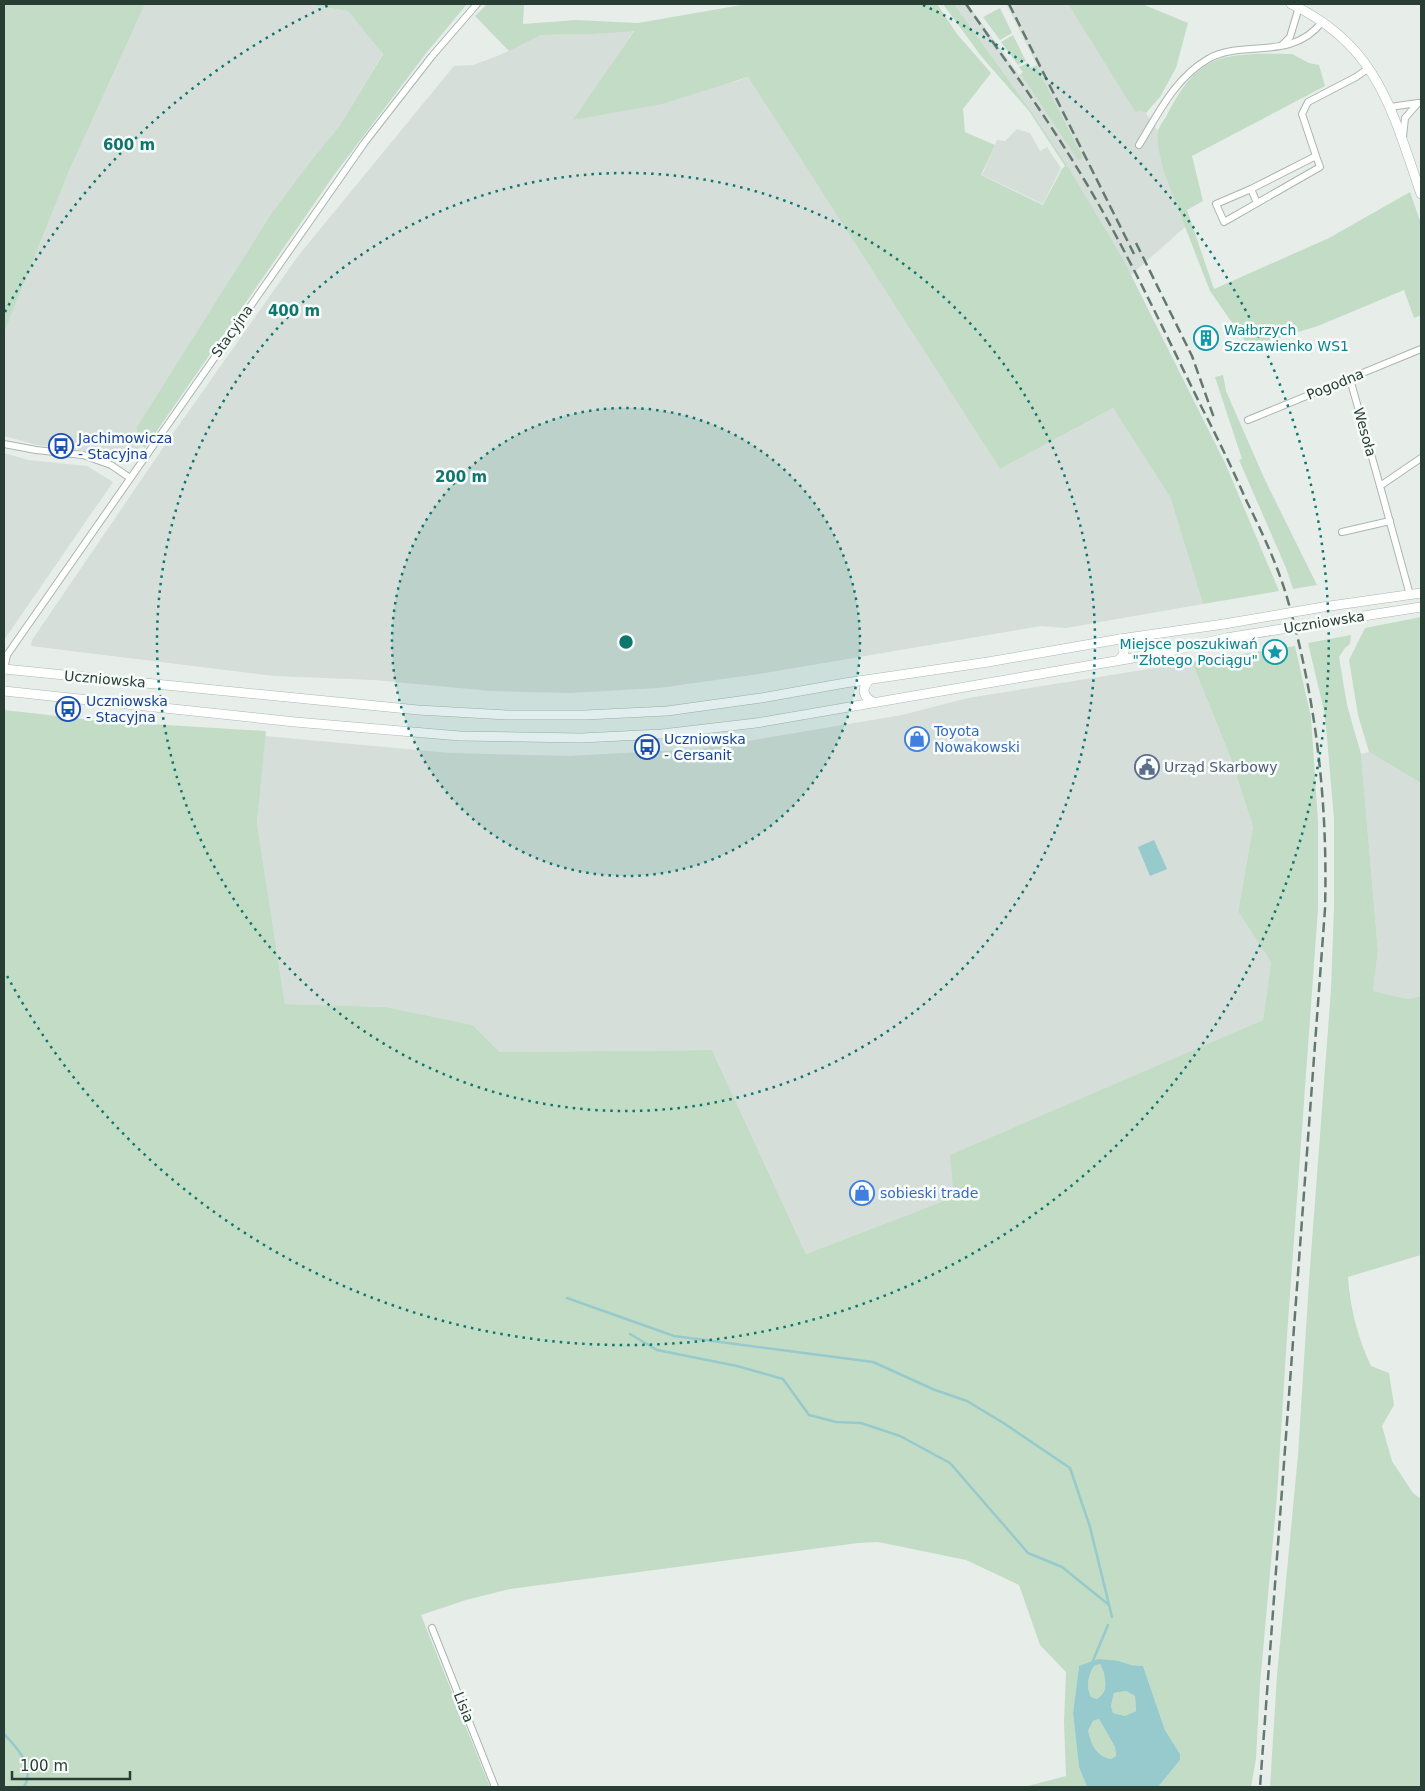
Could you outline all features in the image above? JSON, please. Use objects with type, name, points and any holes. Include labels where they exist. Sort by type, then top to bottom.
[{"type":"main road","points":[[1295,6],[1322,22],[1356,52],[1369,68],[1390,107],[1421,194]]},
{"type":"main road","name":"Uczniowska","points":[[4,669],[418,710],[585,715],[667,710],[761,698],[1323,607],[1421,594]]},
{"type":"main road","name":"Uczniowska","points":[[4,691],[295,722],[460,736],[581,738],[662,734],[756,723],[1162,653],[1226,638],[1421,607]]},
{"type":"main road","points":[[1119,660],[1124,654],[1123,644],[1120,639]]},
{"type":"main road","points":[[4,669],[4,674]]},
{"type":"main road","points":[[868,680],[865,684],[864,693],[866,698],[874,702]]},
{"type":"street","name":"Stacyjna","points":[[4,669],[6,656],[365,142],[432,56],[477,4]]},
{"type":"street","points":[[1279,47],[1290,37],[1293,28],[1295,6]]},
{"type":"street","points":[[1139,145],[1175,88],[1195,68],[1210,58],[1224,53],[1279,47],[1311,34],[1322,22]]},
{"type":"street","points":[[1293,28],[1296,34],[1302,38]]},
{"type":"street","points":[[1316,156],[1281,175],[1216,204],[1224,222],[1320,167],[1302,114],[1308,102],[1356,77],[1369,68]]},
{"type":"street","points":[[1390,107],[1420,103]]},
{"type":"street","points":[[1404,145],[1402,135],[1405,118],[1420,103]]},
{"type":"street","points":[[1281,175],[1287,186]]},
{"type":"street","points":[[1251,189],[1258,204]]},
{"type":"street","name":"Pogodna","points":[[1248,420],[1421,349]]},
{"type":"street","name":"Wesoła","points":[[1350,379],[1410,595]]},
{"type":"street","points":[[4,444],[36,450],[83,455],[111,465],[130,478]]},
{"type":"street","points":[[1380,486],[1421,458]]},
{"type":"street","points":[[1342,532],[1390,521]]},
{"type":"street","name":"Lisia","points":[[432,1628],[495,1787]]},
{"type":"shaded area","points":[[145,4],[304,4],[348,11],[383,53],[340,125],[271,214],[136,428],[142,446],[131,454],[113,457],[76,449],[37,445],[4,436],[4,333],[69,171]]},
{"type":"shaded area","points":[[954,4],[968,4],[1019,75],[1023,72],[1019,67],[1028,63],[1030,68],[1037,65],[1006,4],[1068,4],[1136,112],[1139,110],[1146,113],[1158,131],[1159,151],[1164,173],[1185,227],[1131,275],[1067,165]]},
{"type":"shaded area","points":[[634,30],[574,120],[748,77],[1000,469],[1113,408],[1170,497],[1203,604],[1066,628],[1041,626],[765,673],[659,688],[569,693],[491,691],[374,680],[274,676],[31,646],[32,640],[167,442],[298,256],[454,66],[473,65],[500,55],[541,35],[594,34]]},
{"type":"shaded area","points":[[1017,129],[1030,133],[1040,151],[1047,147],[1061,168],[1043,204],[982,175],[997,140],[1005,141]]},
{"type":"shaded area","points":[[4,453],[28,460],[87,466],[113,482],[4,640]]},
{"type":"shaded area","points":[[1192,662],[1231,759],[1253,827],[1238,910],[1271,962],[1263,1020],[951,1155],[954,1197],[806,1254],[712,1050],[500,1052],[473,1025],[386,1007],[285,1004],[257,823],[265,736],[450,753],[569,756],[700,749],[902,715],[968,698]]},
{"type":"shaded area","points":[[1369,752],[1421,783],[1421,996],[1408,999],[1373,991],[1378,951],[1361,754]]},
{"type":"green space","points":[[4,4],[145,4],[69,171],[4,333]]},
{"type":"green space","points":[[304,4],[467,4],[427,52],[334,175],[145,448],[142,446],[136,428],[271,214],[340,125],[383,54],[348,11]]},
{"type":"green space","points":[[487,4],[524,4],[523,24],[576,20],[638,23],[747,4],[937,4],[957,34],[991,73],[963,109],[965,132],[995,145],[981,175],[1043,205],[1065,166],[1029,111],[981,56],[943,4],[954,4],[1067,165],[1124,261],[1226,465],[1279,591],[1203,604],[1170,497],[1113,408],[1000,469],[748,77],[662,104],[573,120],[634,31],[541,35],[509,51],[475,16]]},
{"type":"green space","points":[[1068,4],[1142,4],[1188,23],[1176,68],[1160,97],[1146,113],[1139,110],[1136,113]]},
{"type":"green space","points":[[1000,8],[1012,33],[1000,40],[983,17]]},
{"type":"green space","points":[[1013,35],[1026,61],[1018,65],[1001,42]]},
{"type":"green space","points":[[1292,54],[1309,63],[1319,65],[1325,86],[1192,156],[1203,201],[1187,210],[1214,289],[1329,238],[1410,192],[1421,224],[1421,315],[1414,318],[1404,290],[1318,326],[1249,347],[1210,291],[1164,173],[1158,147],[1158,131],[1184,86],[1197,72],[1212,62],[1240,55]]},
{"type":"green space","points":[[1028,63],[1030,68],[1036,66],[1083,158],[1078,160],[1021,74],[1023,72],[1019,67]]},
{"type":"green space","points":[[1223,375],[1226,391],[1265,480],[1317,585],[1293,589],[1286,568],[1239,460],[1242,459],[1215,377]]},
{"type":"green space","points":[[1421,617],[1421,783],[1369,752],[1358,715],[1349,660],[1365,628]]},
{"type":"green space","points":[[1351,635],[1350,644],[1339,657],[1347,705],[1361,754],[1378,951],[1373,991],[1408,999],[1421,996],[1421,1255],[1348,1277],[1353,1311],[1366,1355],[1371,1366],[1389,1373],[1394,1405],[1382,1426],[1392,1461],[1413,1493],[1421,1499],[1421,1787],[1270,1787],[1277,1675],[1298,1455],[1331,989],[1334,907],[1334,819],[1325,715],[1308,643]]},
{"type":"green space","points":[[1295,646],[1311,717],[1318,821],[1318,909],[1277,1496],[1260,1684],[1256,1759],[1251,1787],[1158,1787],[1180,1760],[1180,1754],[1165,1730],[1143,1666],[1119,1661],[1079,1666],[1073,1713],[1079,1767],[1087,1787],[1024,1787],[1066,1776],[1064,1722],[1066,1672],[1040,1645],[1019,1585],[966,1560],[878,1542],[858,1543],[510,1589],[466,1600],[421,1615],[490,1787],[4,1787],[4,710],[101,721],[266,731],[257,823],[285,1004],[386,1007],[473,1025],[500,1052],[712,1050],[806,1254],[954,1197],[950,1155],[1263,1020],[1271,962],[1238,911],[1253,827],[1231,759],[1192,662]]},
{"type":"green space","points":[[1100,1664],[1104,1674],[1105,1687],[1103,1694],[1097,1699],[1091,1697],[1088,1681],[1094,1666]]},
{"type":"green space","points":[[1126,1691],[1135,1696],[1136,1711],[1125,1716],[1113,1713],[1111,1706],[1114,1693]]},
{"type":"green space","points":[[1099,1719],[1115,1747],[1116,1756],[1111,1759],[1098,1752],[1089,1736],[1088,1731],[1093,1721]]},
{"type":"water","points":[[1154,840],[1167,869],[1150,876],[1138,847]]},
{"type":"water","points":[[1098,1659],[1143,1666],[1165,1730],[1180,1754],[1180,1760],[1158,1787],[1087,1787],[1079,1767],[1073,1713],[1079,1666]],"holes":[[[1100,1664],[1104,1674],[1105,1687],[1103,1694],[1097,1699],[1091,1697],[1088,1681],[1094,1666]],[[1126,1691],[1135,1696],[1136,1711],[1125,1716],[1113,1713],[1111,1706],[1114,1693]],[[1099,1719],[1115,1747],[1116,1756],[1111,1759],[1101,1755],[1093,1745],[1088,1731],[1093,1721]]]},
{"type":"waterway","points":[[567,1298],[674,1336],[873,1362],[935,1390],[967,1401],[1070,1468],[1090,1527],[1112,1617]]},
{"type":"waterway","points":[[630,1334],[657,1350],[737,1366],[783,1379],[809,1415],[836,1422],[861,1423],[900,1436],[950,1463],[1028,1553],[1062,1567],[1109,1605]]},
{"type":"waterway","points":[[1092,1663],[1108,1625]]},
{"type":"waterway","points":[[4,1734],[19,1752],[26,1765],[28,1772],[24,1787]]},
{"type":"railway","points":[[966,4],[1044,117],[1088,186],[1133,268],[1220,443],[1282,582],[1296,633],[1312,711],[1322,789],[1325,909],[1260,1787]]},
{"type":"railway","points":[[1009,4],[1134,254]]},
{"type":"railway","points":[[1136,243],[1192,356],[1214,418]]},
{"type":"place","name":"Wałbrzych Szczawienko WS1","points":[[1206,338]]},
{"type":"place","name":"Jachimowicza - Stacyjna","points":[[61,446]]},
{"type":"place","name":"Miejsce poszukiwań \"Złotego Pociągu\"","points":[[1275,652]]},
{"type":"place","name":"Uczniowska - Stacyjna","points":[[68,709]]},
{"type":"place","name":"Toyota Nowakowski","points":[[917,739]]},
{"type":"place","name":"Uczniowska - Cersanit","points":[[647,747]]},
{"type":"place","name":"Urząd Skarbowy","points":[[1147,767]]},
{"type":"place","name":"sobieski trade","points":[[862,1193]]}]
